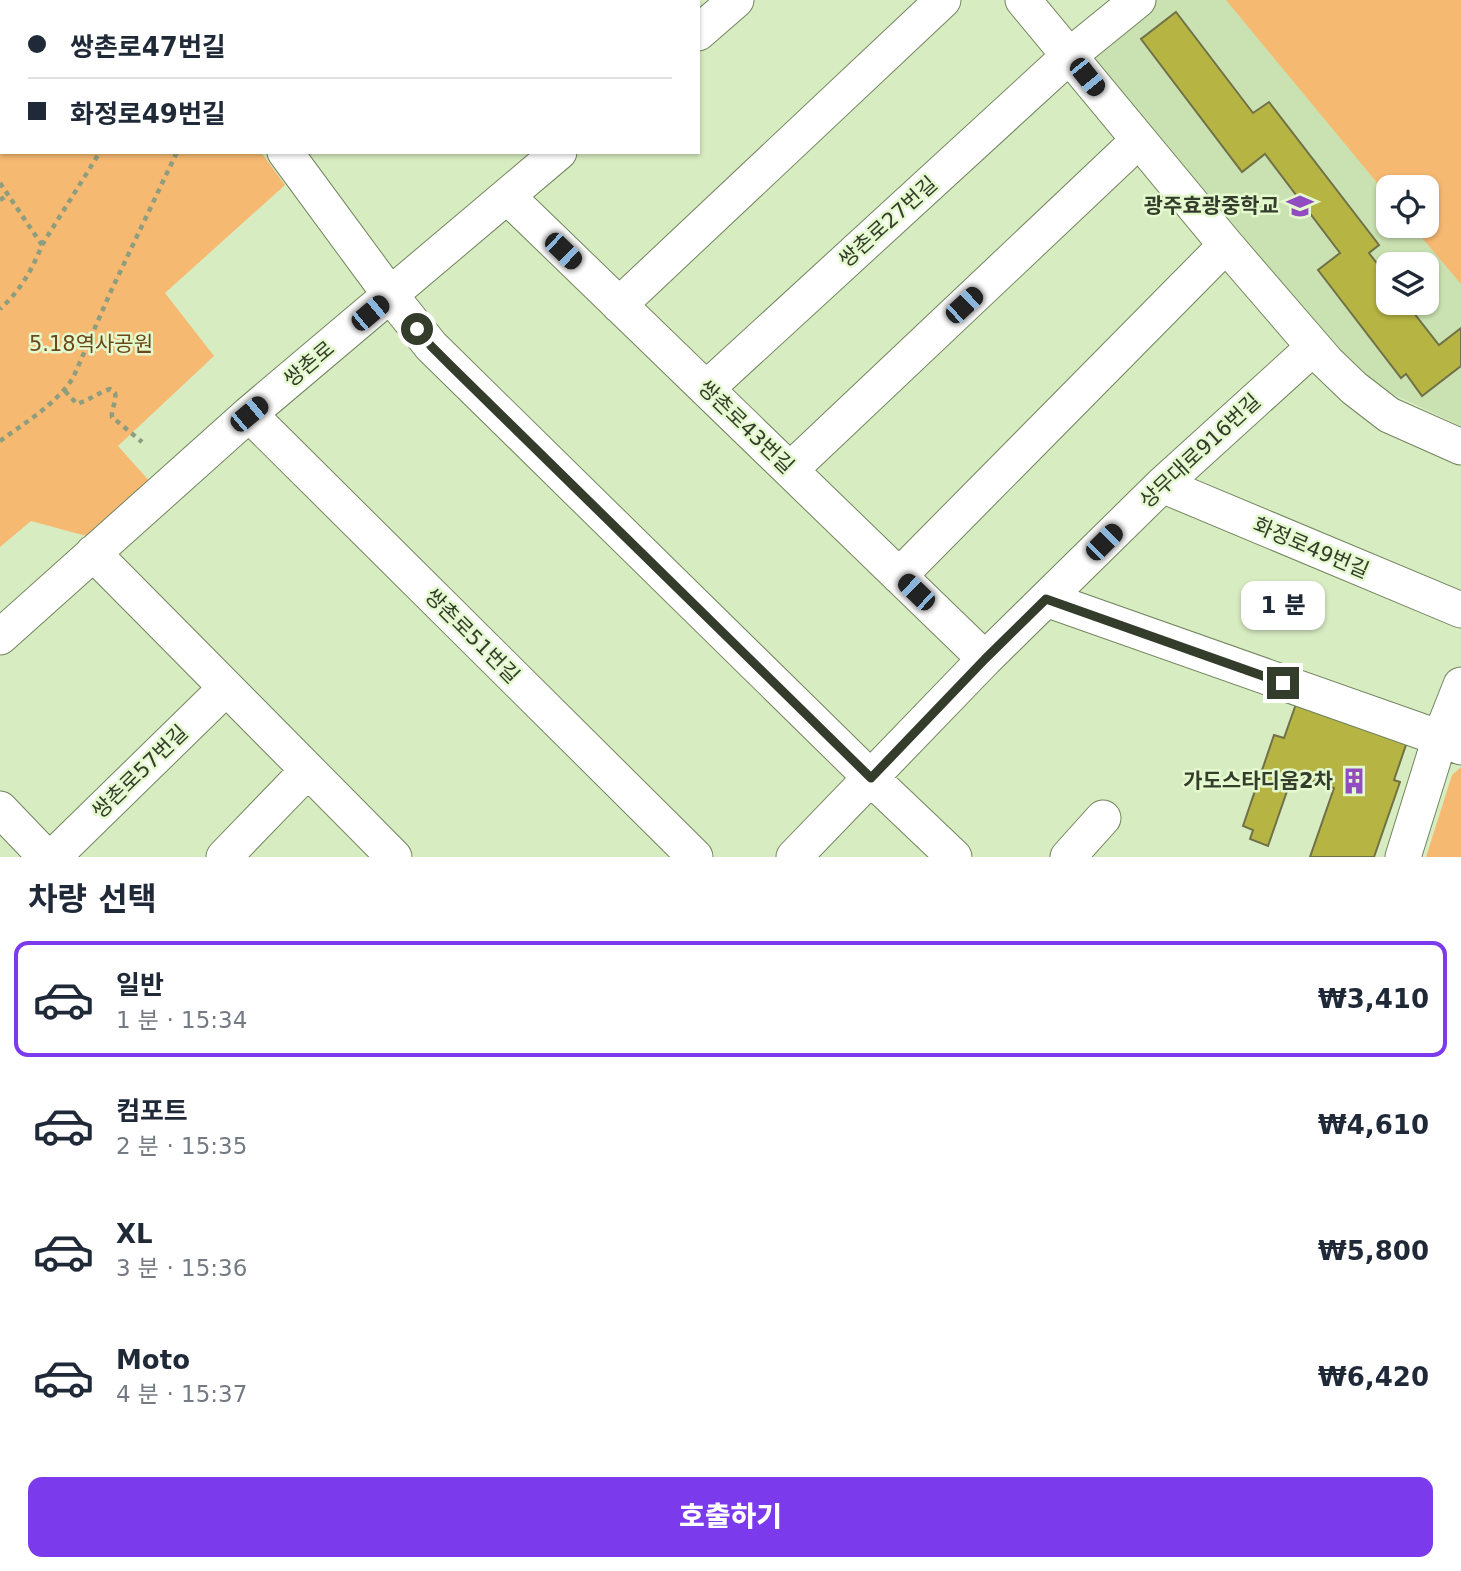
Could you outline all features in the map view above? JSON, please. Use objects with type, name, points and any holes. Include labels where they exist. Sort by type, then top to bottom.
[{"type":"street","points":[[619,305],[943,0]]},
{"type":"street","points":[[1023,0],[1226,245],[1314,347],[1354,388],[1390,415],[1461,447]]},
{"type":"street","name":"쌍촌로27번길","points":[[706,388],[1069,56],[1138,0]]},
{"type":"street","points":[[790,470],[1139,140]]},
{"type":"street","points":[[286,154],[431,346],[954,857]]},
{"type":"street","name":"쌍촌로","points":[[0,637],[249,414],[557,154]]},
{"type":"street","name":"쌍촌로43번길","points":[[507,196],[985,659]]},
{"type":"street","points":[[899,576],[1226,245]]},
{"type":"street","name":"상무대로916번길","points":[[794,857],[985,659],[1161,485],[1314,347]]},
{"type":"street","name":"쌍촌로51번길","points":[[249,414],[695,857]]},
{"type":"street","name":"화정로49번길","points":[[1161,485],[1461,610]]},
{"type":"street","points":[[93,553],[394,857]]},
{"type":"street","points":[[1046,599],[1451,743]]},
{"type":"street","points":[[1403,857],[1451,743],[1461,685]]},
{"type":"street","name":"쌍촌로57번길","points":[[53,857],[226,688]]},
{"type":"street","points":[[224,857],[308,770]]},
{"type":"street","points":[[0,810],[46,857]]},
{"type":"street","points":[[1068,857],[1103,818]]},
{"type":"path","points":[[0,309],[12,298],[31,271],[42,246],[99,154]]},
{"type":"path","points":[[0,441],[48,406],[65,391],[73,378],[176,154]]},
{"type":"path","points":[[0,183],[42,246]]},
{"type":"path","points":[[0,200],[8,195]]},
{"type":"path","points":[[65,391],[77,404],[110,389],[115,393],[116,401],[112,417],[142,442]]},
{"type":"shaded area","name":"광주효광중학교","points":[[1153,0],[1461,0],[1461,426],[1395,395],[1366,377],[1342,357],[1086,56]]},
{"type":"green space","points":[[1226,0],[1461,0],[1461,284],[1439,258],[1439,252],[1434,252],[1422,238],[1439,238],[1439,175],[1376,175],[1376,181]]},
{"type":"green space","name":"5.18역사공원","points":[[0,154],[262,154],[285,185],[165,293],[214,356],[118,446],[152,484],[90,537],[31,521],[0,547]]},
{"type":"green space","points":[[1461,767],[1461,857],[1426,857],[1452,775]]},
{"type":"building","points":[[1176,12],[1253,113],[1269,102],[1379,245],[1369,253],[1376,262],[1376,315],[1415,315],[1439,345],[1461,328],[1461,366],[1422,396],[1406,374],[1401,378],[1318,270],[1340,253],[1265,154],[1242,172],[1141,39]]},
{"type":"building","name":"가도스타디움2차","points":[[1296,704],[1407,742],[1394,780],[1400,782],[1374,857],[1310,857],[1334,788],[1293,774],[1268,846],[1250,839],[1253,830],[1243,826],[1274,735],[1284,738]]},
{"type":"place","name":"광주효광중학교","points":[[1300,206]]},
{"type":"place","name":"가도스타디움2차","points":[[1354,781]]},
{"type":"route","points":[[417,329],[450,365],[871,778],[1046,599],[1283,683]]}]
